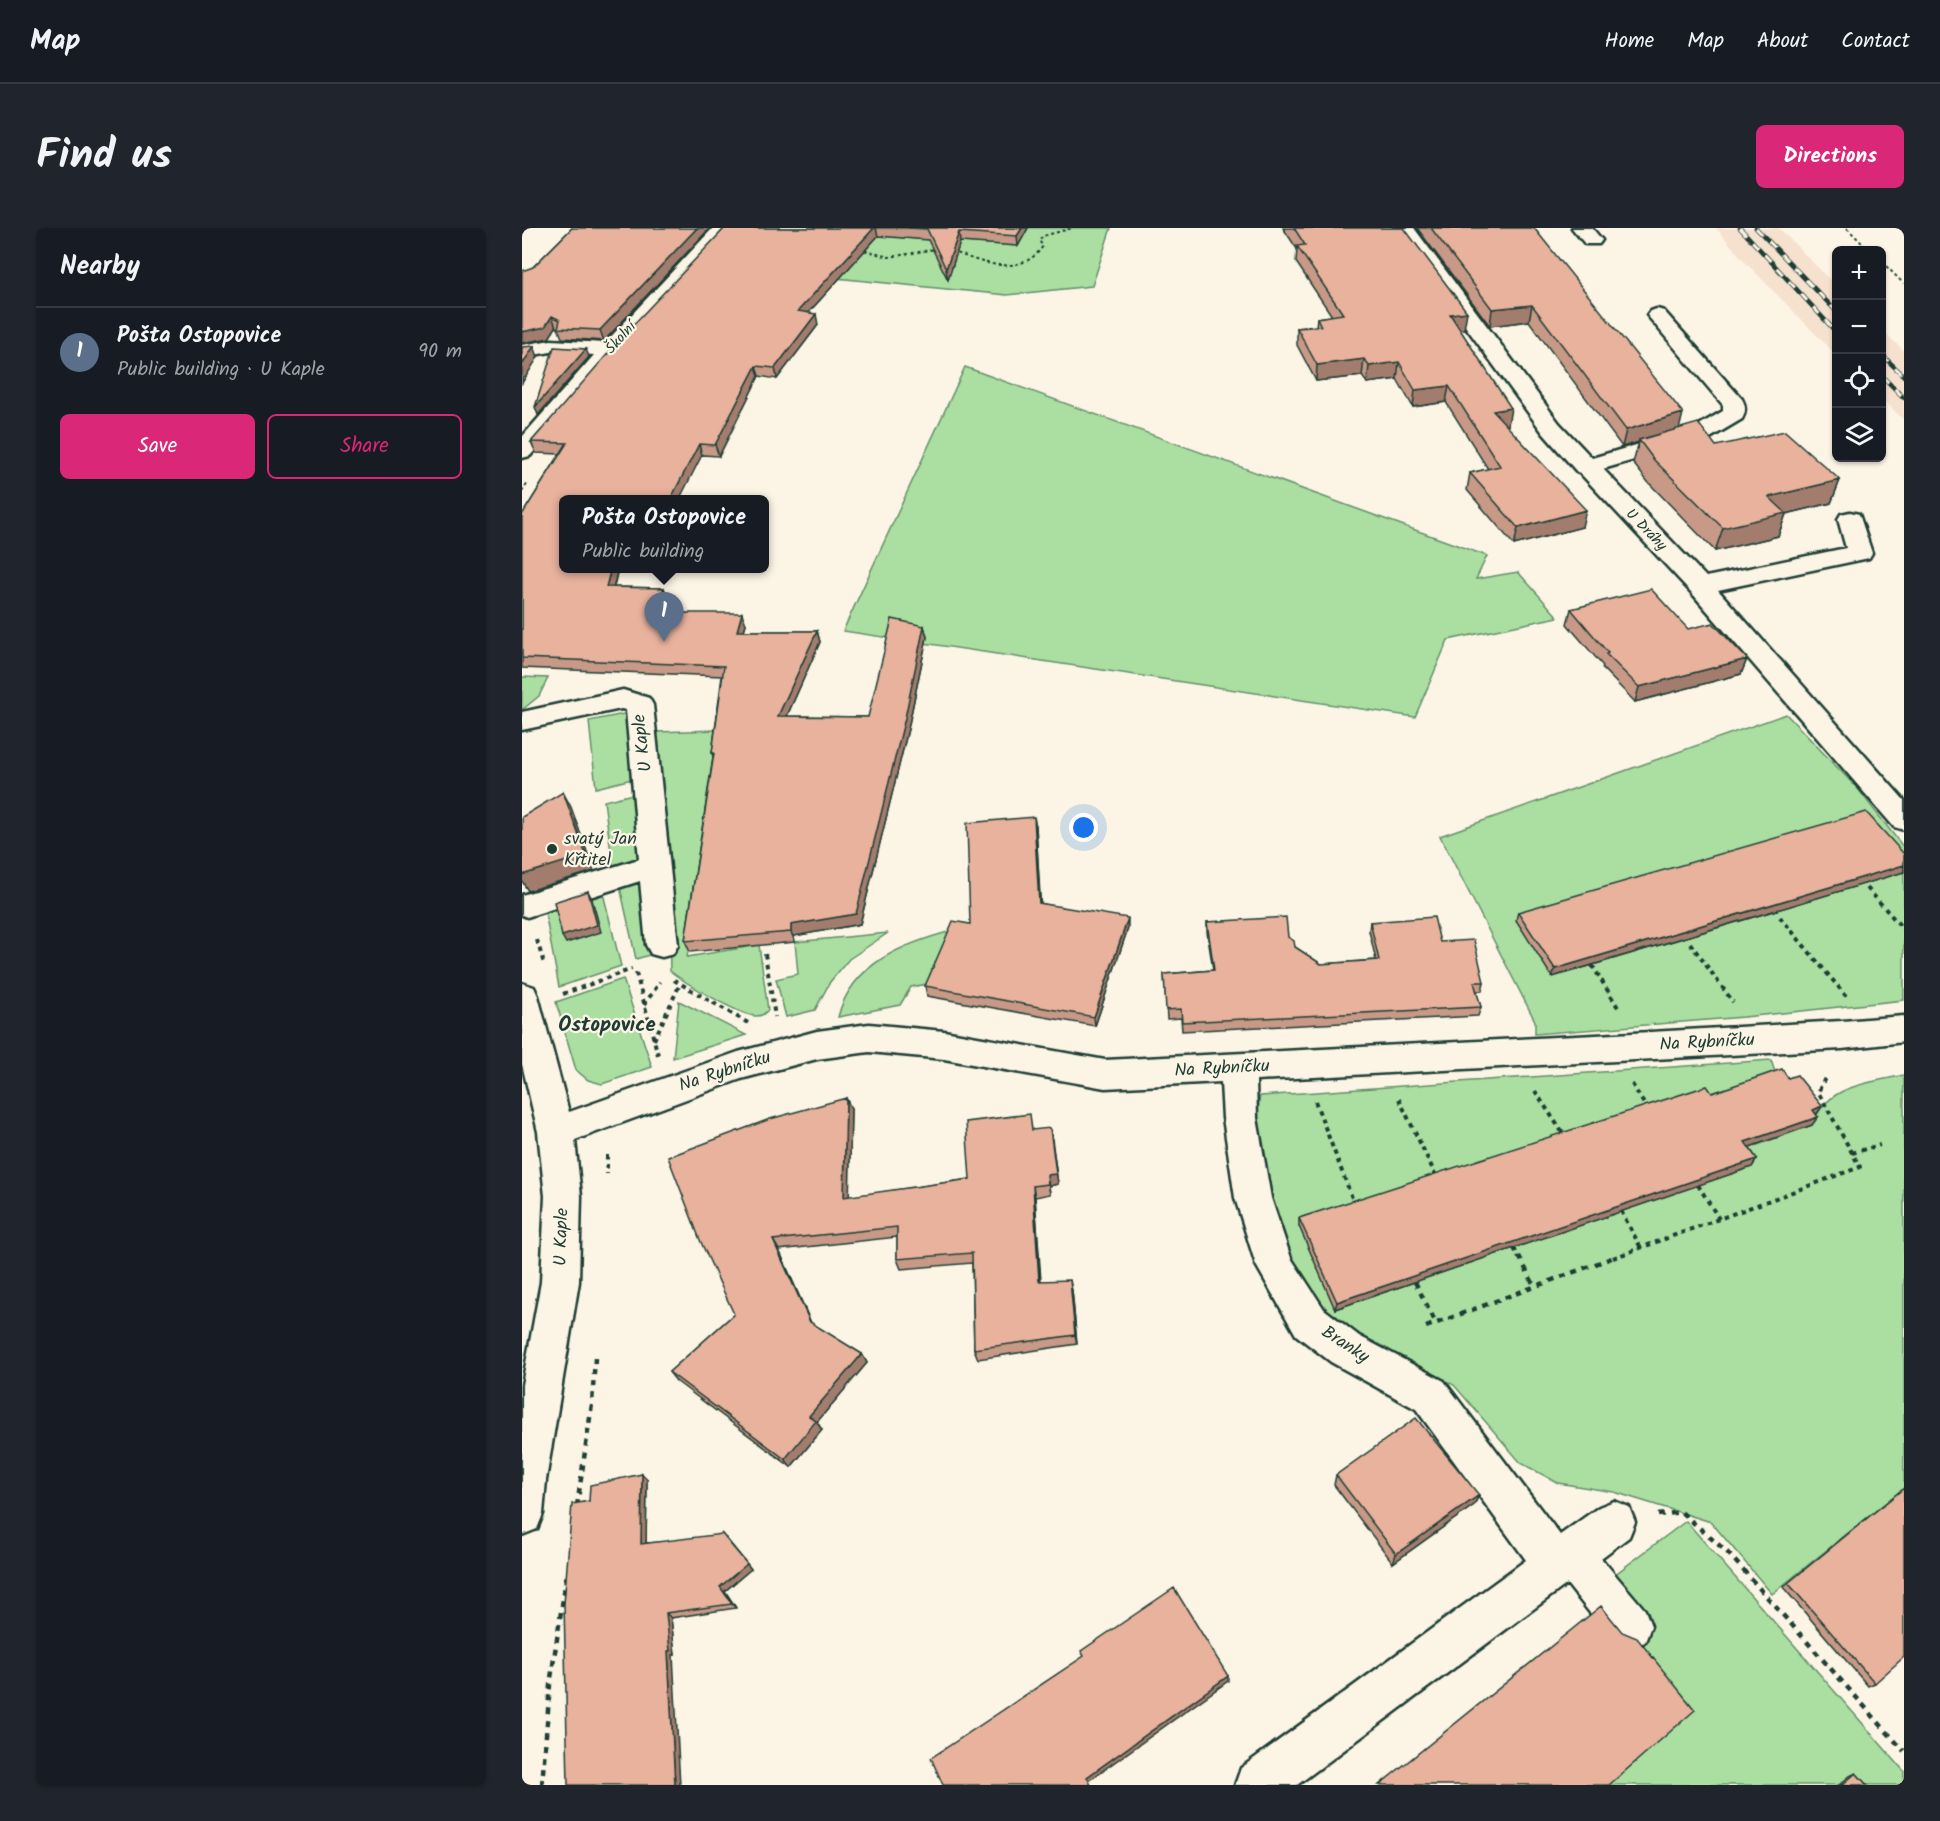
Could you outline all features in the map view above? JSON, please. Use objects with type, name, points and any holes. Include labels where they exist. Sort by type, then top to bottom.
[{"type":"street","name":"Školní","points":[[522,451],[610,350],[724,228]]},
{"type":"street","name":"U Dráhy","points":[[1404,228],[1551,428],[1585,467],[1700,586],[1904,819]]},
{"type":"street","points":[[1585,467],[1702,433],[1734,414],[1734,404],[1657,315]]},
{"type":"street","points":[[522,351],[551,346],[610,350]]},
{"type":"street","points":[[1700,586],[1860,553],[1850,519]]},
{"type":"street","name":"U Kaple","points":[[522,721],[623,699],[639,705],[662,945]]},
{"type":"street","points":[[527,905],[655,866]]},
{"type":"street","name":"U Kaple","points":[[524,1497],[560,1282],[563,1196],[538,997]]},
{"type":"street","name":"Na Rybníčku","points":[[556,1132],[738,1066],[817,1045],[869,1038],[944,1046],[1105,1074],[1238,1069],[1842,1035],[1904,1029]]},
{"type":"street","name":"Branky","points":[[1238,1069],[1240,1118],[1253,1198],[1275,1265],[1310,1322],[1345,1349],[1430,1395],[1563,1559],[1629,1626]]},
{"type":"street","points":[[1258,1785],[1614,1522]]},
{"type":"path","points":[[947,249],[984,264],[1018,264],[1032,259],[1041,251],[1043,246],[1039,241],[1043,236],[1073,228]]},
{"type":"path","points":[[1846,228],[1865,246]]},
{"type":"path","points":[[856,248],[877,257],[889,258],[940,249]]},
{"type":"path","points":[[1886,267],[1904,284]]},
{"type":"path","points":[[1868,888],[1904,930]]},
{"type":"path","points":[[527,905],[545,967]]},
{"type":"path","points":[[1780,917],[1846,997]]},
{"type":"path","points":[[1690,943],[1737,1008]]},
{"type":"path","points":[[538,997],[663,957],[662,945]]},
{"type":"path","points":[[765,954],[776,1022]]},
{"type":"path","points":[[1593,964],[1625,1018]]},
{"type":"path","points":[[644,1005],[666,974],[749,1023]]},
{"type":"path","points":[[654,1041],[680,984]]},
{"type":"path","points":[[1426,1328],[1860,1167],[1818,1092],[1830,1070],[1842,1035]]},
{"type":"path","points":[[1631,1083],[1648,1112]]},
{"type":"path","points":[[1535,1090],[1566,1138]]},
{"type":"path","points":[[1399,1099],[1437,1180]]},
{"type":"path","points":[[1315,1103],[1355,1206]]},
{"type":"path","points":[[607,1183],[608,1112]]},
{"type":"path","points":[[1852,1153],[1880,1145]]},
{"type":"path","points":[[1698,1185],[1719,1219]]},
{"type":"path","points":[[1621,1212],[1641,1248]]},
{"type":"path","points":[[1514,1248],[1535,1287]]},
{"type":"path","points":[[1415,1282],[1436,1323]]},
{"type":"path","points":[[576,1509],[591,1404],[596,1346]]},
{"type":"path","points":[[1614,1522],[1681,1512],[1727,1552],[1904,1751]]},
{"type":"path","points":[[542,1785],[550,1685],[567,1568]]},
{"type":"shaded area","points":[[1716,228],[1779,228],[1832,282],[1832,351],[1744,261]]},
{"type":"shaded area","points":[[1886,334],[1904,351],[1904,420],[1886,403]]},
{"type":"green space","points":[[1028,228],[1111,228],[1092,286],[1007,295],[836,278],[851,234],[1018,246]]},
{"type":"green space","points":[[965,367],[1487,556],[1476,579],[1518,572],[1558,617],[1448,640],[1415,717],[843,631]]},
{"type":"green space","points":[[522,677],[548,678],[539,696],[522,710]]},
{"type":"green space","points":[[639,711],[644,776],[596,788],[589,721]]},
{"type":"green space","points":[[1786,714],[1858,789],[1904,848],[1904,1000],[1744,1017],[1535,1034],[1535,1021],[1440,836]]},
{"type":"green space","points":[[717,730],[706,849],[687,957],[759,945],[768,1010],[758,1016],[748,1015],[725,1005],[670,971],[667,850],[656,732]]},
{"type":"green space","points":[[645,791],[649,856],[613,866],[604,801]]},
{"type":"green space","points":[[650,874],[653,954],[636,959],[619,882]]},
{"type":"green space","points":[[602,889],[621,966],[559,987],[544,907]]},
{"type":"green space","points":[[955,930],[927,984],[911,987],[900,1005],[838,1017],[845,998],[855,982],[868,969],[900,949]]},
{"type":"green space","points":[[888,933],[849,959],[830,982],[815,1010],[786,1017],[776,979],[798,974],[795,942]]},
{"type":"green space","points":[[623,979],[652,1067],[602,1084],[588,1080],[576,1070],[556,1002]]},
{"type":"green space","points":[[679,1001],[746,1035],[673,1058]]},
{"type":"green space","points":[[1771,1060],[1777,1078],[1708,1101],[1702,1094],[1300,1224],[1299,1227],[1741,1151],[1812,1125],[1819,1111],[1828,1101],[1850,1088],[1904,1075],[1904,1488],[1772,1594],[1711,1522],[1614,1492],[1558,1483],[1521,1463],[1454,1385],[1351,1335],[1312,1300],[1275,1221],[1256,1122],[1260,1096]]},
{"type":"green space","points":[[1686,1521],[1904,1771],[1904,1785],[1607,1785],[1682,1720],[1585,1597]]},
{"type":"building","points":[[572,228],[697,228],[600,330],[558,328],[560,320],[552,316],[545,327],[522,332],[522,271],[533,267]]},
{"type":"building","points":[[725,228],[874,228],[798,311],[816,314],[775,368],[756,366],[715,445],[699,444],[673,495],[559,495],[559,573],[610,573],[606,587],[664,588],[654,613],[742,613],[737,631],[817,631],[778,716],[868,717],[892,619],[924,626],[905,718],[856,914],[791,925],[791,932],[685,941],[714,753],[712,753],[724,666],[522,658],[522,515],[567,443],[531,442],[631,327]]},
{"type":"building","points":[[908,228],[1022,228],[1017,236],[959,232],[946,269],[927,229]]},
{"type":"building","points":[[1294,228],[1404,228],[1467,312],[1450,314],[1511,408],[1493,411],[1586,510],[1518,528],[1470,473],[1500,466],[1449,386],[1415,390],[1399,362],[1369,366],[1364,359],[1317,365],[1297,328],[1321,326],[1317,318],[1343,314],[1297,246],[1305,245]]},
{"type":"building","points":[[1431,228],[1534,228],[1683,413],[1626,430],[1532,305],[1492,309]]},
{"type":"building","points":[[534,346],[522,365],[522,347]]},
{"type":"building","points":[[554,347],[586,349],[535,407]]},
{"type":"building","points":[[1698,423],[1716,446],[1785,431],[1840,480],[1769,497],[1786,513],[1723,528],[1654,460],[1639,440]]},
{"type":"building","points":[[1651,589],[1688,629],[1713,623],[1747,659],[1639,687],[1606,654],[1608,653],[1571,609]]},
{"type":"building","name":"svatý Jan Křtitel","points":[[563,792],[586,855],[522,875],[522,817]]},
{"type":"building","points":[[1866,812],[1904,854],[1904,865],[1555,969],[1518,912]]},
{"type":"building","points":[[1034,817],[1039,903],[1128,918],[1094,1017],[925,986],[953,921],[970,924],[967,823]]},
{"type":"building","points":[[588,891],[597,925],[562,936],[554,902]]},
{"type":"building","points":[[1286,917],[1288,937],[1294,941],[1295,947],[1321,964],[1379,960],[1370,922],[1434,917],[1440,942],[1474,940],[1484,982],[1474,982],[1481,1007],[1182,1022],[1181,1009],[1166,1010],[1164,974],[1214,970],[1207,922]]},
{"type":"building","points":[[1782,1069],[1788,1078],[1797,1075],[1822,1106],[1813,1110],[1818,1117],[1745,1142],[1757,1159],[1337,1302],[1299,1218],[1707,1086],[1712,1093]]},
{"type":"building","points":[[846,1098],[844,1197],[970,1179],[966,1122],[1030,1114],[1032,1130],[1050,1128],[1056,1174],[1047,1175],[1048,1184],[1033,1186],[1039,1281],[1070,1280],[1075,1335],[974,1349],[972,1253],[897,1259],[897,1227],[773,1240],[810,1322],[862,1354],[809,1416],[816,1421],[785,1459],[669,1372],[734,1314],[700,1240],[668,1157],[770,1119]]},
{"type":"building","points":[[1416,1418],[1479,1495],[1396,1554],[1336,1475]]},
{"type":"building","points":[[642,1474],[641,1544],[722,1534],[747,1564],[720,1587],[732,1604],[666,1613],[670,1651],[668,1651],[675,1785],[568,1785],[564,1604],[572,1504],[589,1501],[590,1485]]},
{"type":"building","points":[[1904,1488],[1904,1657],[1875,1683],[1788,1583]]},
{"type":"building","points":[[1174,1588],[1228,1676],[1087,1777],[1091,1785],[943,1785],[931,1758],[1084,1656],[1081,1651]]},
{"type":"building","points":[[1601,1606],[1622,1632],[1637,1638],[1695,1710],[1609,1785],[1379,1785]]},
{"type":"building","points":[[1856,1773],[1867,1785],[1842,1785]]},
{"type":"railway","points":[[1740,228],[1832,328]]},
{"type":"railway","points":[[1756,228],[1832,307]]},
{"type":"railway","points":[[1886,359],[1904,376]]},
{"type":"railway","points":[[1886,380],[1904,398]]},
{"type":"place","name":"Pošta Ostopovice","points":[[664,642]]},
{"type":"place","name":"svatý Jan Křtitel","points":[[552,849]]},
{"type":"district","name":"Ostopovice","points":[[607,1025]]}]
